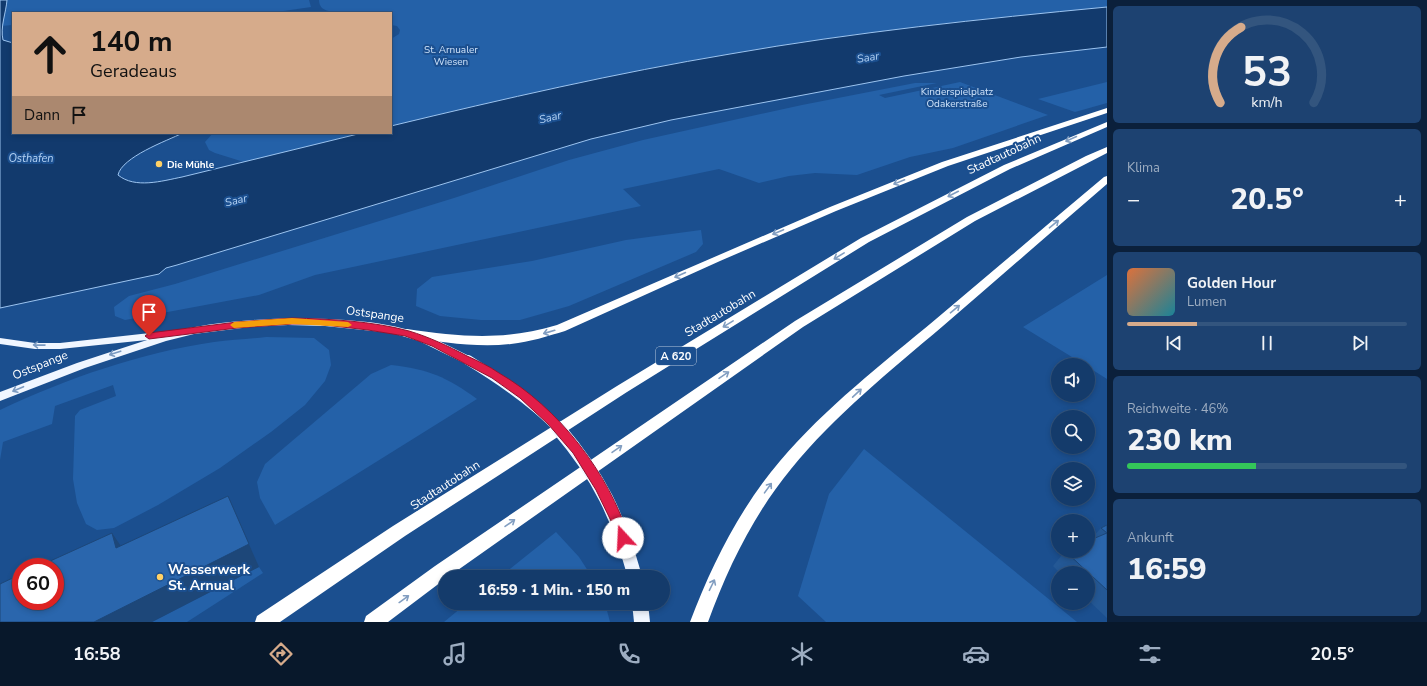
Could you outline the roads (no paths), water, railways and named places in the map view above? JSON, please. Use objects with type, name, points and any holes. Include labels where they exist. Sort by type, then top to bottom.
[{"type":"highway","points":[[407,333],[448,339],[486,341],[511,340],[536,336],[561,328],[716,259],[944,164],[1107,110]]},
{"type":"highway","name":"Stadtautobahn","points":[[264,622],[399,531],[622,389],[865,240],[1007,167],[1107,124]]},
{"type":"highway","points":[[373,622],[454,563],[798,324],[971,220],[1075,165],[1107,150]]},
{"type":"highway","points":[[699,622],[709,592],[746,520],[770,485],[802,446],[857,392],[1107,180]]},
{"type":"main road","name":"Ostspange","points":[[0,397],[82,364],[193,331],[237,325],[292,321],[316,321],[407,333],[435,344],[496,375],[524,395],[552,421],[577,450],[601,487],[619,525],[633,570]]},
{"type":"main road","points":[[0,341],[36,346],[60,346],[193,331]]},
{"type":"main road","points":[[641,610],[642,622]]},
{"type":"water","points":[[0,0],[7,0],[2,35],[3,40],[12,43],[12,134],[181,134],[146,150],[127,162],[121,168],[118,175],[132,182],[140,183],[157,182],[182,177],[358,134],[392,134],[392,126],[517,96],[687,61],[824,39],[965,21],[1107,7],[1107,47],[1021,57],[904,76],[671,120],[591,139],[166,268],[159,274],[0,308]]},
{"type":"place","name":"Die Mühle","points":[[159,164]]},
{"type":"place","name":"Wasserwerk St. Arnual","points":[[160,577]]},
{"type":"park label","name":"St. Arnualer Wiesen","points":[[451,54]]},
{"type":"park label","name":"Kinderspielplatz Odakerstraße","points":[[957,96]]},
{"type":"water label","name":"Saar","points":[[868,57]]},
{"type":"water label","name":"Saar","points":[[550,117]]},
{"type":"water label","name":"Osthafen","points":[[31,158]]},
{"type":"water label","name":"Saar","points":[[236,200]]}]
